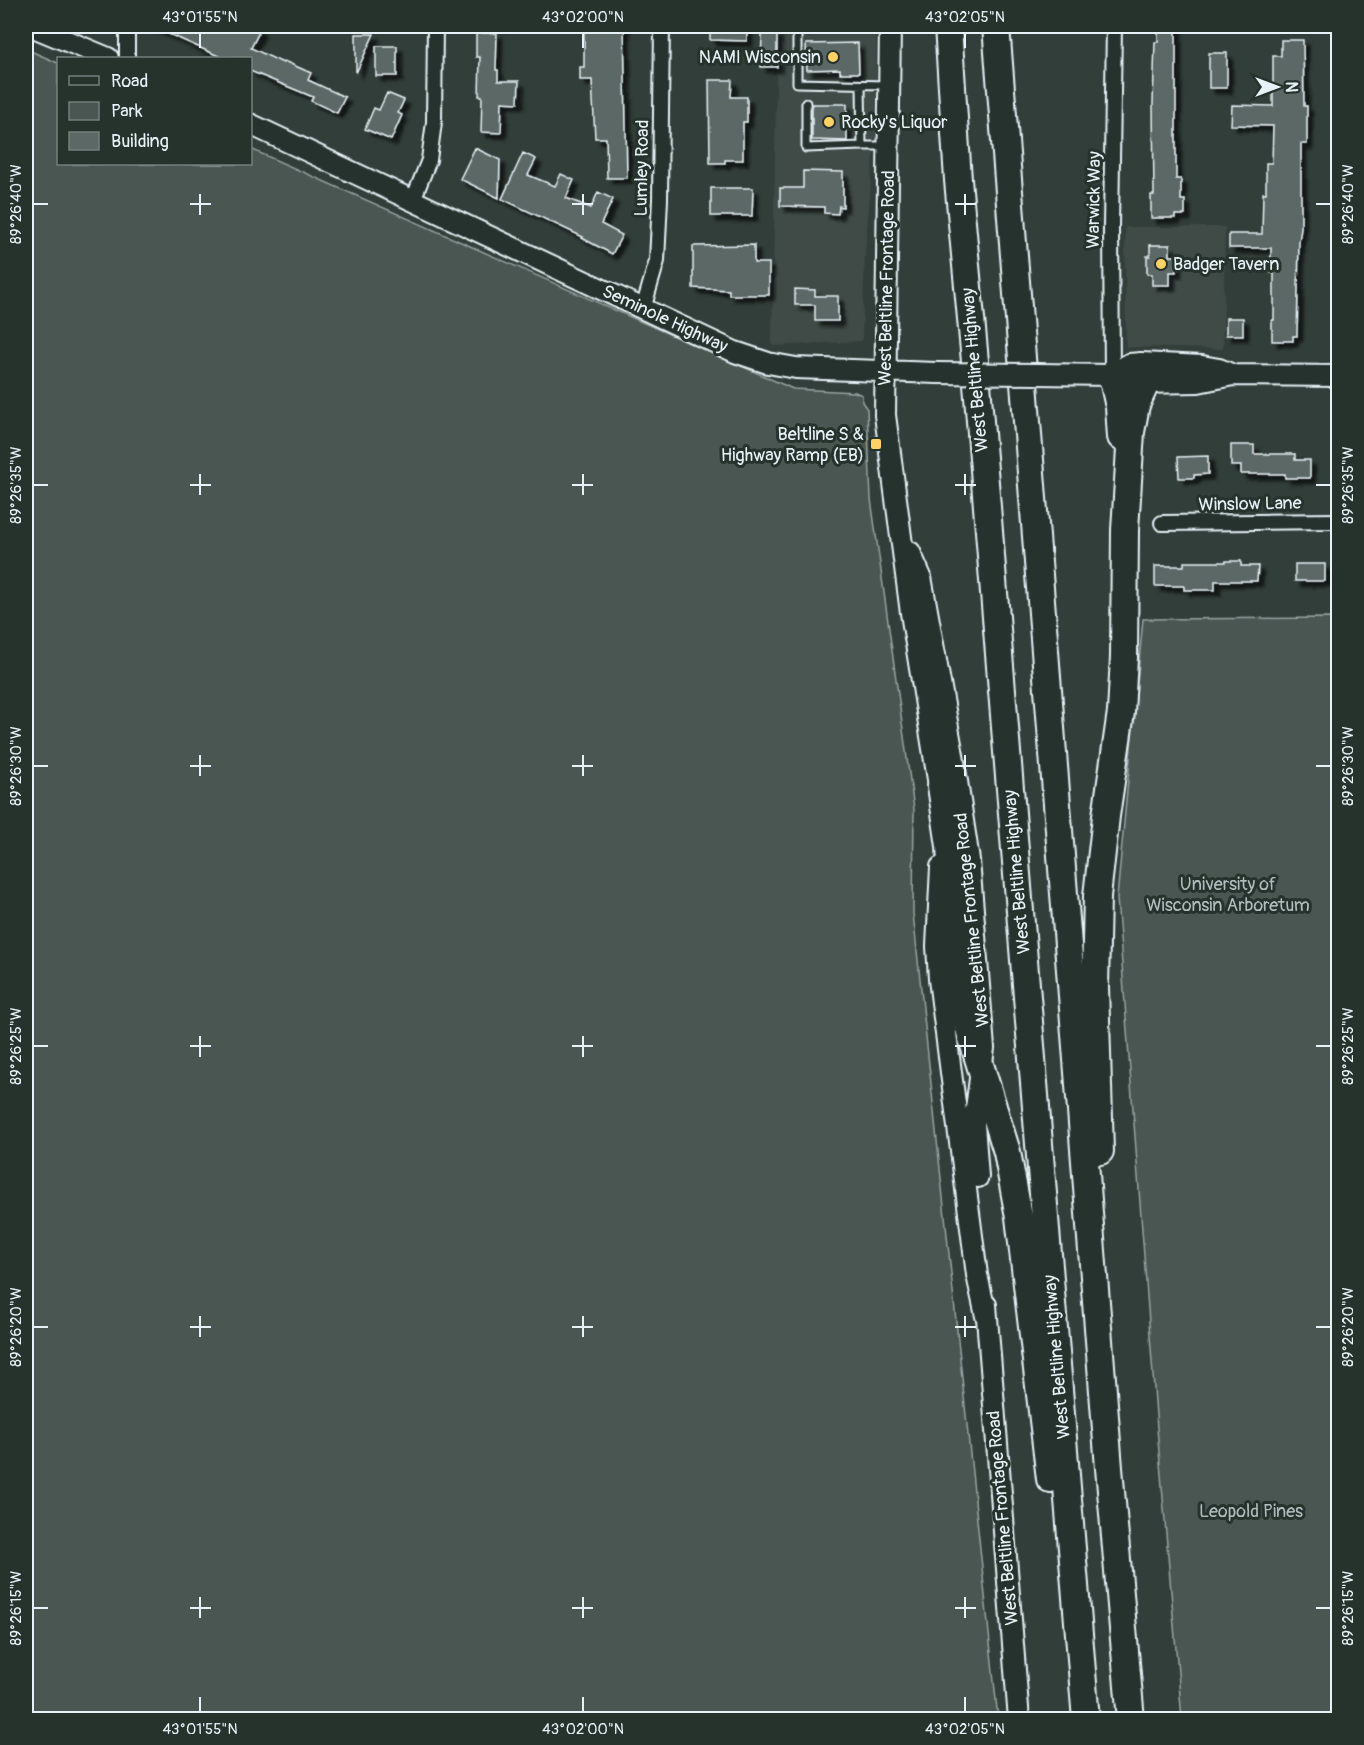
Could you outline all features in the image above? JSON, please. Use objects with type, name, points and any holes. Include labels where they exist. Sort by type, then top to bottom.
[{"type":"highway","name":"West Beltline Highway","points":[[948,26],[958,180],[976,372],[1086,1719]]},
{"type":"highway","points":[[996,26],[1109,1468],[1131,1719]]},
{"type":"highway","points":[[1109,1468],[1095,943],[1097,896],[1104,828],[1121,711],[1124,657],[1125,530],[1120,411],[1113,375]]},
{"type":"highway","points":[[1125,530],[1133,416],[1146,382]]},
{"type":"highway","points":[[941,786],[950,846],[958,981],[966,1020],[1007,1152],[1019,1217],[1053,1504],[1086,1719]]},
{"type":"street","points":[[31,26],[106,57]]},
{"type":"street","points":[[127,26],[127,57]]},
{"type":"street","points":[[413,200],[429,160],[433,131],[435,26]]},
{"type":"street","name":"Lumley Road","points":[[643,309],[657,261],[662,26]]},
{"type":"street","name":"West Beltline Frontage Road","points":[[890,26],[885,415],[902,530],[910,613],[941,786],[943,831],[937,946],[939,979],[977,1275],[986,1316]]},
{"type":"street","name":"Warwick Way","points":[[1113,375],[1111,227],[1114,26]]},
{"type":"street","name":"Seminole Highway","points":[[252,125],[735,352],[768,363],[796,368],[937,373],[1113,375],[1130,381],[1146,382],[1198,382],[1233,375],[1338,376]]},
{"type":"street","name":"Seminole Highway","points":[[1113,375],[1129,364],[1141,363],[1202,366],[1219,369],[1233,375]]},
{"type":"street","name":"Winslow Lane","points":[[1162,523],[1338,521]]},
{"type":"street","name":"West Beltline Frontage Road","points":[[902,530],[921,577],[965,828],[984,1048],[974,1124],[975,1155],[987,1274],[986,1316],[1019,1719]]},
{"type":"lane","points":[[797,26],[797,83],[889,85]]},
{"type":"lane","points":[[861,85],[862,146]]},
{"type":"lane","points":[[806,103],[806,148],[889,146]]},
{"type":"shaded area","points":[[777,26],[876,26],[876,125],[865,252],[862,341],[772,346]]},
{"type":"shaded area","points":[[1125,227],[1225,227],[1223,349],[1126,347]]},
{"type":"green space","points":[[26,49],[57,63],[57,165],[252,165],[252,149],[793,389],[855,392],[862,395],[862,402],[867,409],[871,499],[914,809],[913,913],[998,1719],[26,1719]]},
{"type":"green space","name":"University of Wisconsin Arboretum","points":[[1338,618],[1338,1719],[1182,1719],[1157,1428],[1117,898],[1143,619]]},
{"type":"building","points":[[151,26],[251,26],[260,30],[251,48],[311,73],[308,80],[345,97],[337,113],[311,101],[313,97],[252,72],[252,57],[221,57]]},
{"type":"building","points":[[609,26],[624,26],[627,178],[607,178],[606,138],[595,138],[592,80],[580,80],[580,67],[584,67],[584,27],[609,28]]},
{"type":"building","points":[[710,26],[747,26],[747,41],[710,40]]},
{"type":"building","points":[[1158,26],[1176,26],[1176,179],[1181,179],[1181,200],[1185,200],[1185,215],[1175,215],[1175,218],[1151,218],[1151,195],[1154,195],[1155,42],[1158,42]]},
{"type":"building","points":[[762,32],[777,33],[777,67],[761,67]]},
{"type":"building","points":[[476,33],[497,33],[498,81],[519,81],[518,103],[502,102],[501,133],[481,132],[482,96],[479,96],[480,57],[476,57]]},
{"type":"building","points":[[356,34],[374,34],[356,73]]},
{"type":"building","points":[[1281,40],[1303,40],[1304,106],[1307,106],[1307,144],[1301,144],[1297,336],[1293,336],[1293,341],[1272,341],[1274,273],[1271,273],[1271,248],[1229,248],[1229,234],[1262,234],[1266,163],[1272,163],[1273,126],[1231,125],[1232,105],[1273,106],[1273,56],[1281,56]]},
{"type":"building","name":"NAMI Wisconsin","points":[[858,43],[859,73],[840,73],[840,69],[807,70],[806,44]]},
{"type":"building","points":[[376,46],[397,46],[397,76],[376,76]]},
{"type":"building","points":[[1209,53],[1227,53],[1227,88],[1209,88]]},
{"type":"building","points":[[709,80],[732,80],[731,97],[747,97],[747,122],[743,122],[743,160],[710,163]]},
{"type":"building","points":[[387,93],[404,100],[398,113],[402,115],[391,140],[365,129],[374,108],[379,110]]},
{"type":"building","name":"Rocky's Liquor","points":[[812,104],[847,104],[847,141],[812,140]]},
{"type":"building","points":[[475,148],[500,160],[499,198],[460,179]]},
{"type":"building","points":[[523,153],[536,159],[528,175],[555,186],[561,174],[574,180],[566,198],[591,208],[598,192],[613,199],[601,224],[622,235],[612,254],[583,237],[502,199]]},
{"type":"building","points":[[803,171],[843,172],[843,207],[839,206],[838,214],[824,213],[824,207],[780,206],[780,188],[803,188]]},
{"type":"building","points":[[711,188],[753,188],[752,216],[711,216]]},
{"type":"building","points":[[754,245],[754,263],[769,263],[769,295],[729,295],[729,290],[693,288],[693,246]]},
{"type":"building","name":"Badger Tavern","points":[[1150,245],[1170,245],[1170,256],[1176,256],[1176,272],[1170,272],[1170,285],[1152,285],[1152,274],[1147,274],[1147,256],[1150,256]]},
{"type":"building","points":[[795,289],[815,290],[815,296],[838,296],[838,321],[815,321],[815,305],[795,305]]},
{"type":"building","points":[[1226,318],[1243,318],[1243,335],[1226,335]]},
{"type":"building","points":[[1231,445],[1254,445],[1254,454],[1295,454],[1295,460],[1310,460],[1310,478],[1285,478],[1285,474],[1241,474],[1241,466],[1231,466]]},
{"type":"building","points":[[1208,456],[1208,474],[1194,475],[1194,478],[1179,478],[1178,457]]},
{"type":"building","points":[[1241,561],[1241,566],[1258,566],[1257,581],[1215,581],[1215,590],[1184,590],[1184,586],[1155,586],[1155,566],[1184,566],[1184,562]]},
{"type":"building","points":[[1295,564],[1325,564],[1325,581],[1295,581]]},
{"type":"place","name":"NAMI Wisconsin","points":[[833,57]]},
{"type":"place","name":"Rocky's Liquor","points":[[829,122]]},
{"type":"place","name":"Badger Tavern","points":[[1161,264]]},
{"type":"place","name":"Beltline S & Highway Ramp (EB)","points":[[876,444]]},
{"type":"park label","name":"Leopold Pines","points":[[1251,1511]]}]
